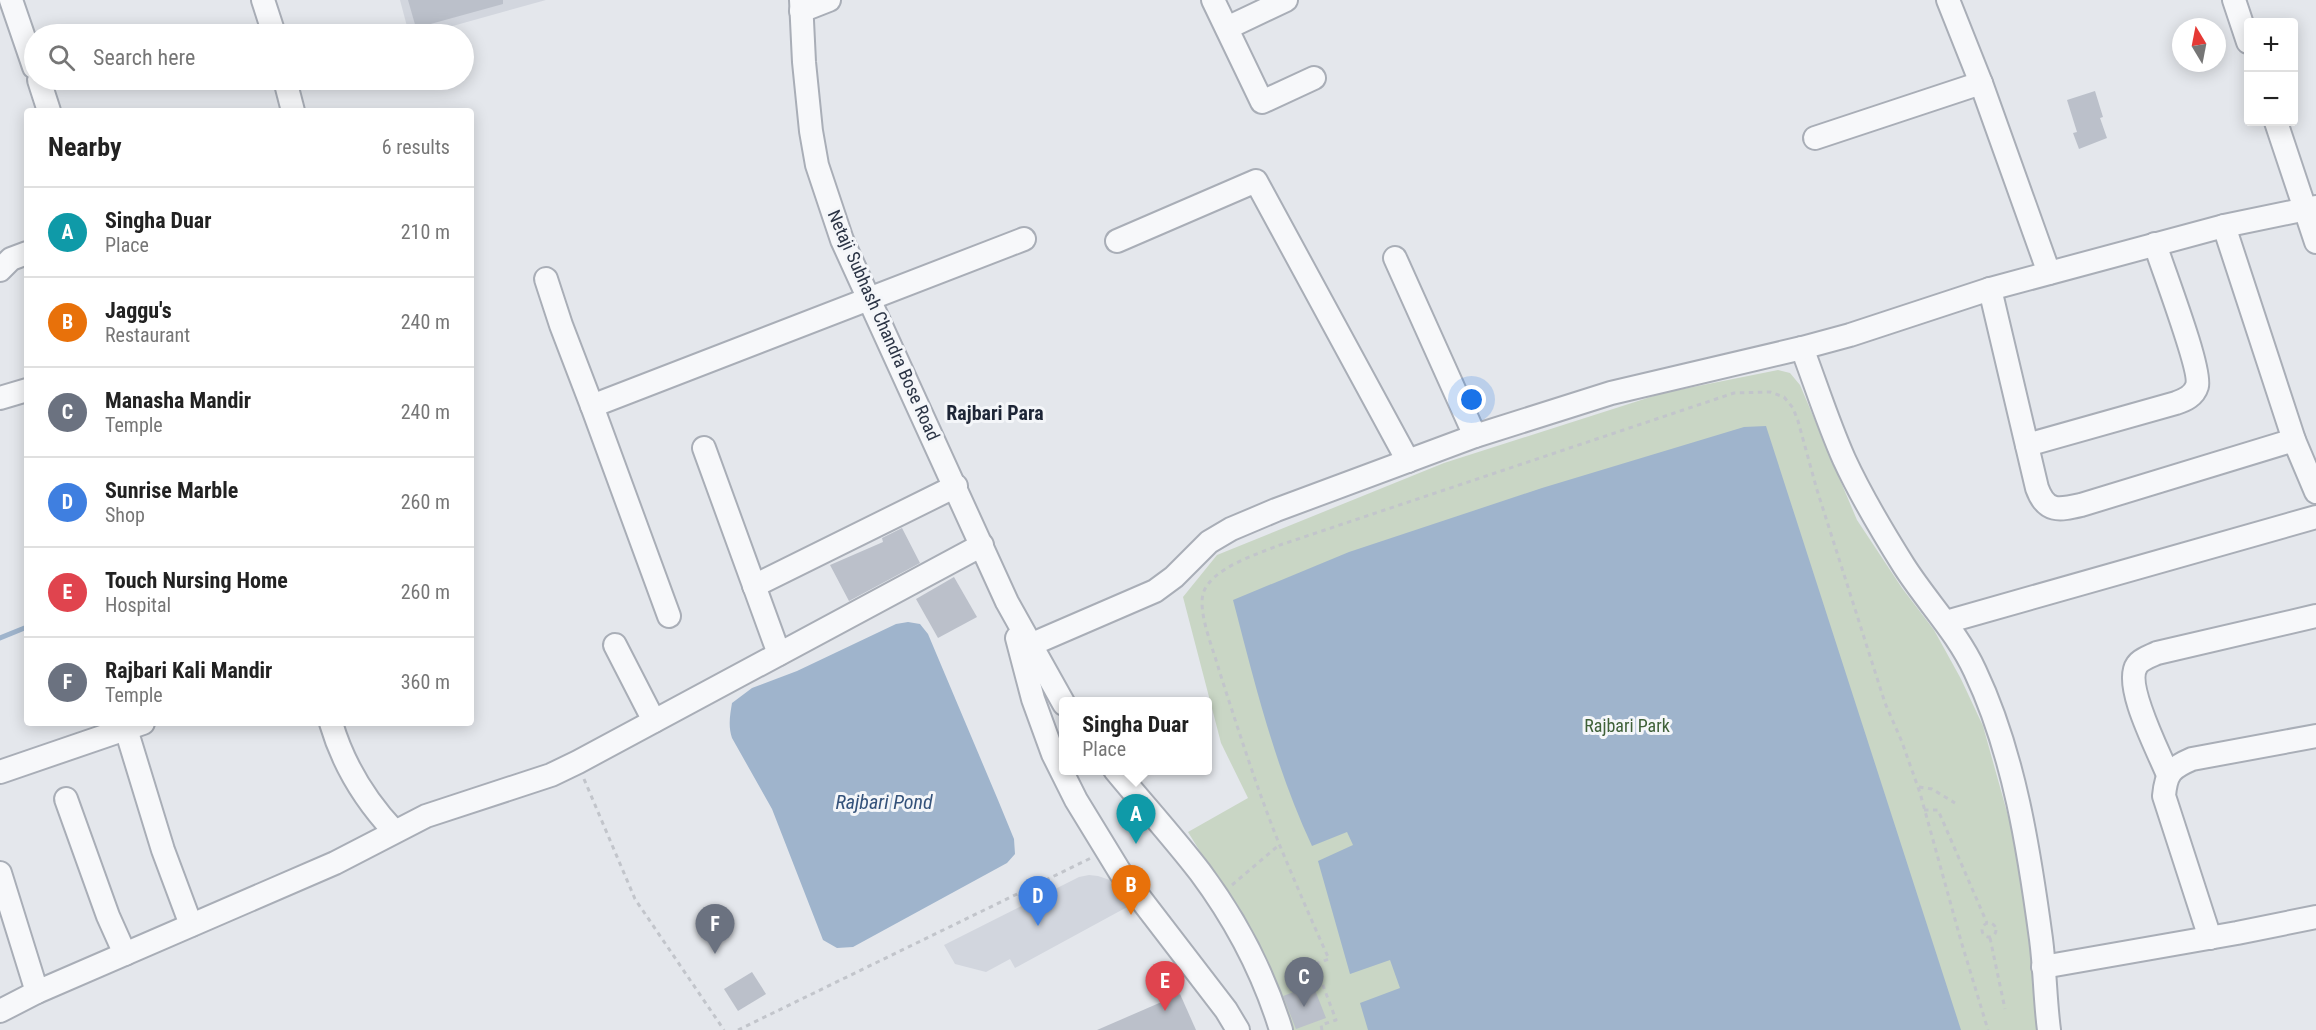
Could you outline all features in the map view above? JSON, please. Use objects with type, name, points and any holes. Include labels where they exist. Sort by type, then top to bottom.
[{"type":"street","points":[[12,0],[24,37]]},
{"type":"street","points":[[263,0],[271,24]]},
{"type":"street","points":[[801,6],[829,0]]},
{"type":"street","points":[[1213,0],[1262,102],[1314,78]]},
{"type":"street","points":[[1227,28],[1286,0]]},
{"type":"street","points":[[2237,1],[2244,27]]},
{"type":"street","points":[[1955,2],[1981,84],[2049,273]]},
{"type":"street","name":"Netaji Subhash Chandra Bose Road","points":[[801,6],[811,131],[817,165],[842,240],[1007,602],[1060,697]]},
{"type":"street","points":[[1815,138],[1981,84]]},
{"type":"street","points":[[42,90],[48,108]]},
{"type":"street","points":[[287,90],[291,108]]},
{"type":"street","points":[[2278,126],[2311,209],[2316,242]]},
{"type":"street","points":[[1117,241],[1256,181],[1408,461]]},
{"type":"street","points":[[1030,645],[1155,591],[1174,577],[1209,542],[1231,529],[1475,436],[1611,393],[1850,335],[1990,289],[2155,244],[2224,226],[2311,209]]},
{"type":"street","points":[[2224,226],[2294,440],[2316,492]]},
{"type":"street","points":[[592,406],[1024,239]]},
{"type":"street","points":[[2027,445],[2176,403],[2187,399],[2195,391],[2198,384],[2197,374],[2155,244]]},
{"type":"street","points":[[0,270],[11,259],[24,254]]},
{"type":"street","points":[[1395,258],[1475,436]]},
{"type":"street","points":[[546,279],[669,616]]},
{"type":"street","points":[[1990,289],[2041,498],[2058,510],[2294,440]]},
{"type":"street","points":[[1802,348],[1837,442],[1864,500],[1905,567],[1947,622],[1975,670],[2005,748],[2017,799],[2035,900],[2049,1030]]},
{"type":"street","points":[[0,398],[24,391]]},
{"type":"street","points":[[704,448],[779,654]]},
{"type":"street","points":[[754,586],[956,486]]},
{"type":"street","points":[[1947,622],[2316,517]]},
{"type":"street","points":[[0,1011],[37,992],[335,863],[426,816],[551,775],[982,544]]},
{"type":"street","name":"Netaji Subhash Chandra Bose Road","points":[[1007,602],[1033,699],[1059,766]]},
{"type":"street","points":[[2210,938],[2164,796],[2168,775],[2134,691],[2133,675],[2138,664],[2157,653],[2316,616]]},
{"type":"street","points":[[615,645],[654,721]]},
{"type":"street","points":[[0,772],[135,726],[163,850],[191,925]]},
{"type":"street","points":[[332,726],[359,787],[372,807],[394,831]]},
{"type":"street","points":[[2168,775],[2177,766],[2192,759],[2316,736]]},
{"type":"street","name":"Netaji Subhash Chandra Bose Road","points":[[1064,775],[1106,850],[1226,1010],[1238,1030]]},
{"type":"street","points":[[1118,775],[1199,872],[1216,898],[1243,941],[1263,981],[1281,1030]]},
{"type":"street","points":[[66,799],[108,916],[125,954]]},
{"type":"street","points":[[0,873],[37,992]]},
{"type":"street","points":[[2043,968],[2316,916]]},
{"type":"path","points":[[1322,1030],[1321,1025],[1336,1020],[1315,964],[1329,959],[1279,845],[1240,736],[1208,633],[1203,595],[1214,578],[1232,565],[1277,546],[1653,419],[1734,393],[1753,391],[1770,392],[1784,397],[1793,408],[1885,703],[1918,787],[1988,1030]]},
{"type":"path","points":[[578,762],[636,899],[724,1030]]},
{"type":"path","points":[[1918,787],[1927,787],[1955,803]]},
{"type":"path","points":[[1924,810],[1938,810],[1987,923]]},
{"type":"path","points":[[1225,892],[1279,845]]},
{"type":"path","points":[[738,1030],[1106,850]]},
{"type":"path","points":[[1987,923],[1981,932],[1990,938]]},
{"type":"path","points":[[1987,923],[1994,925],[1996,929],[1994,936],[1990,938]]},
{"type":"path","points":[[1990,938],[2005,1008]]},
{"type":"shaded area","points":[[400,0],[546,0],[460,24],[406,24]]},
{"type":"shaded area","points":[[1089,875],[1113,881],[1129,906],[1015,968],[1010,959],[986,972],[955,964],[944,945],[1079,877]]},
{"type":"green space","name":"Rajbari Park","points":[[1778,370],[1790,373],[1800,385],[1857,520],[1902,588],[1934,630],[1983,726],[2012,830],[2033,922],[2041,1030],[1290,1030],[1225,892],[1188,832],[1248,798],[1221,743],[1212,708],[1212,697],[1209,697],[1183,597],[1217,555],[1444,463],[1663,393]]},
{"type":"water","name":"Rajbari Park","points":[[1766,426],[1961,1030],[1368,1030],[1360,1003],[1400,988],[1390,960],[1350,974],[1318,861],[1353,845],[1347,832],[1312,846],[1277,756],[1233,600],[1349,552],[1542,488],[1744,427]]},
{"type":"water","name":"Rajbari Pond","points":[[908,622],[920,624],[928,634],[1014,839],[1015,854],[1007,863],[853,947],[837,948],[823,940],[772,809],[732,738],[730,716],[732,703],[752,688],[797,671],[896,624]]},
{"type":"building","points":[[408,0],[503,0],[503,4],[430,24],[415,24]]},
{"type":"building","points":[[2095,91],[2103,117],[2100,118],[2107,138],[2079,149],[2073,133],[2077,132],[2067,100]]},
{"type":"building","points":[[902,528],[920,563],[849,601],[830,565],[883,542],[882,538]]},
{"type":"building","points":[[954,577],[977,617],[938,638],[916,599]]},
{"type":"building","points":[[752,972],[766,994],[738,1011],[724,989]]},
{"type":"building","points":[[1313,985],[1326,1018],[1296,1029],[1283,996]]},
{"type":"building","points":[[1180,994],[1196,1030],[1097,1030]]},
{"type":"waterway","points":[[0,638],[24,628]]},
{"type":"place","name":"Singha Duar","points":[[1136,844]]},
{"type":"place","name":"Jaggu's","points":[[1131,915]]},
{"type":"place","name":"Sunrise Marble","points":[[1038,926]]},
{"type":"place","name":"Rajbari Kali Mandir","points":[[715,954]]},
{"type":"place","name":"Manasha Mandir","points":[[1304,1007]]},
{"type":"place","name":"Touch Nursing Home","points":[[1165,1011]]},
{"type":"district","name":"Rajbari Para","points":[[995,413]]}]
